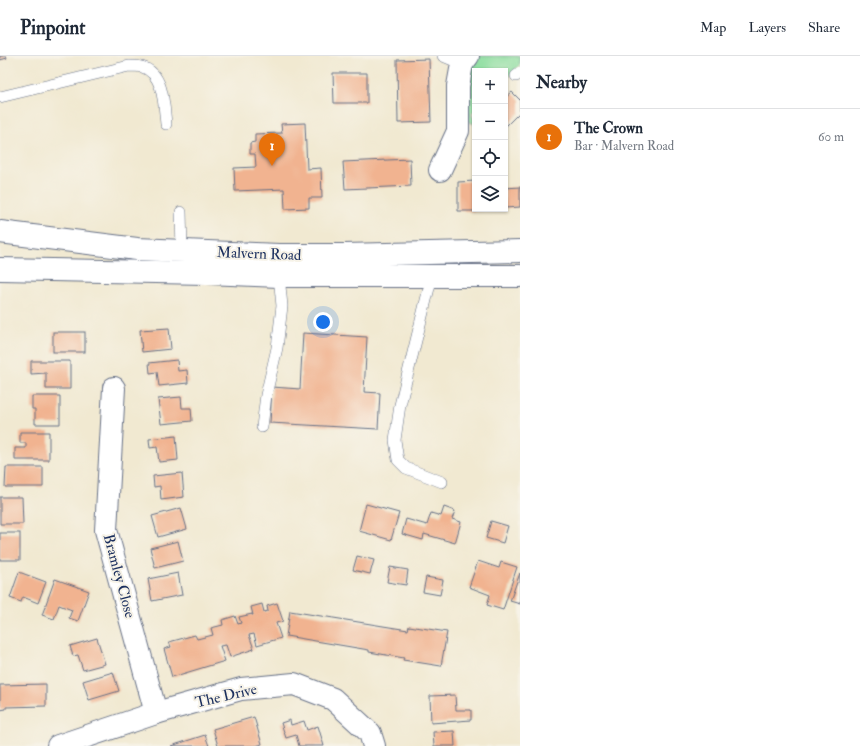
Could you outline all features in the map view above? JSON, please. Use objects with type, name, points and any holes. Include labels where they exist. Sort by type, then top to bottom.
[{"type":"main road","points":[[440,170],[466,132],[458,86],[458,59]]},
{"type":"main road","name":"Malvern Road","points":[[0,232],[137,249],[195,262],[279,265],[344,255],[520,251]]},
{"type":"main road","name":"Malvern Road","points":[[0,269],[195,262],[279,265],[432,276],[520,276]]},
{"type":"main road","name":"Bramley Close","points":[[114,388],[106,530],[156,713]]},
{"type":"main road","name":"The Drive","points":[[58,746],[156,713],[241,689],[294,684],[334,699],[370,733],[374,746]]},
{"type":"lane","points":[[0,97],[129,66],[141,66],[149,70],[159,82],[166,124]]},
{"type":"lane","points":[[181,212],[195,262]]},
{"type":"lane","points":[[262,427],[266,395],[277,348],[282,306],[279,265]]},
{"type":"lane","points":[[432,276],[400,405],[395,440],[398,460],[406,468],[442,482]]},
{"type":"green space","points":[[479,56],[520,56],[520,65],[508,77],[508,68],[472,68],[472,123],[467,121],[466,96],[470,67]]},
{"type":"building","points":[[0,56],[6,56],[7,58],[0,60]]},
{"type":"building","points":[[429,59],[431,122],[398,123],[397,60]]},
{"type":"building","points":[[333,73],[367,73],[367,103],[334,103]]},
{"type":"building","points":[[512,92],[520,100],[520,112],[508,124],[508,104],[508,95]]},
{"type":"building","points":[[305,123],[307,169],[321,168],[322,198],[309,198],[309,208],[285,209],[284,189],[235,191],[234,168],[256,167],[255,154],[250,154],[250,143],[255,142],[255,134],[282,133],[281,124]]},
{"type":"building","points":[[410,159],[411,186],[345,189],[343,162]]},
{"type":"building","points":[[472,181],[472,211],[458,211],[458,182]]},
{"type":"building","points":[[520,187],[520,207],[508,208],[508,188]]},
{"type":"building","points":[[169,328],[171,349],[142,352],[140,330]]},
{"type":"building","points":[[53,332],[85,332],[85,352],[53,352]]},
{"type":"building","points":[[303,333],[367,337],[364,392],[380,393],[378,429],[270,423],[272,387],[300,389]]},
{"type":"building","points":[[177,360],[178,371],[187,370],[188,383],[159,386],[157,372],[150,373],[149,363]]},
{"type":"building","points":[[31,361],[70,361],[70,389],[46,389],[46,373],[31,374]]},
{"type":"building","points":[[32,396],[60,396],[60,424],[35,424],[35,409],[32,409]]},
{"type":"building","points":[[181,397],[182,408],[191,408],[192,421],[161,424],[158,399]]},
{"type":"building","points":[[20,432],[49,432],[49,460],[15,460],[15,448],[26,448],[26,443],[20,443]]},
{"type":"building","points":[[176,436],[178,460],[159,462],[157,447],[150,448],[149,439]]},
{"type":"building","points":[[6,467],[43,467],[43,487],[5,487]]},
{"type":"building","points":[[182,473],[184,497],[161,500],[160,486],[154,487],[153,476]]},
{"type":"building","points":[[0,497],[22,497],[23,524],[0,524]]},
{"type":"building","points":[[366,504],[399,513],[391,540],[359,531]]},
{"type":"building","points":[[444,507],[455,511],[452,519],[461,522],[455,543],[424,534],[423,540],[402,534],[406,519],[427,525],[431,513],[441,516]]},
{"type":"building","points":[[181,508],[187,529],[158,537],[152,516]]},
{"type":"building","points":[[491,521],[508,526],[503,543],[486,538]]},
{"type":"building","points":[[0,533],[20,533],[20,560],[0,560]]},
{"type":"building","points":[[178,541],[183,561],[155,568],[150,548]]},
{"type":"building","points":[[357,556],[374,560],[370,574],[353,570]]},
{"type":"building","points":[[478,561],[499,568],[501,562],[517,567],[503,610],[487,605],[490,595],[469,587]]},
{"type":"building","points":[[390,567],[408,570],[406,585],[387,582]]},
{"type":"building","points":[[19,572],[46,582],[38,603],[23,597],[21,602],[10,598]]},
{"type":"building","points":[[178,573],[182,595],[152,601],[148,579]]},
{"type":"building","points":[[520,573],[520,604],[510,601]]},
{"type":"building","points":[[426,577],[443,580],[440,595],[423,592]]},
{"type":"building","points":[[55,579],[89,591],[78,621],[69,618],[72,610],[59,605],[54,619],[42,615]]},
{"type":"building","points":[[277,603],[283,621],[276,623],[281,638],[257,645],[254,634],[249,635],[254,649],[230,657],[226,645],[220,646],[225,661],[172,677],[164,649],[171,647],[169,642],[195,635],[197,639],[213,635],[211,628],[223,625],[222,620],[235,616],[238,624],[241,623],[239,617],[253,615],[251,607],[262,604],[264,612],[268,611],[267,606]]},
{"type":"building","points":[[290,611],[408,630],[409,626],[447,632],[441,666],[403,660],[404,658],[369,652],[369,650],[286,636]]},
{"type":"building","points":[[97,638],[105,664],[83,670],[78,655],[73,656],[70,646]]},
{"type":"building","points":[[113,672],[119,691],[89,700],[83,681]]},
{"type":"building","points":[[46,684],[46,706],[6,707],[6,709],[0,710],[0,685]]},
{"type":"building","points":[[455,695],[456,710],[471,710],[471,720],[431,723],[430,696]]},
{"type":"building","points":[[254,717],[262,744],[256,746],[218,746],[213,729]]},
{"type":"building","points":[[290,720],[291,725],[304,721],[307,730],[318,726],[324,746],[299,746],[296,735],[286,738],[281,723]]},
{"type":"building","points":[[454,731],[455,746],[434,746],[433,732]]},
{"type":"building","points":[[205,735],[209,746],[171,746]]},
{"type":"place","name":"The Crown","points":[[272,166]]}]
